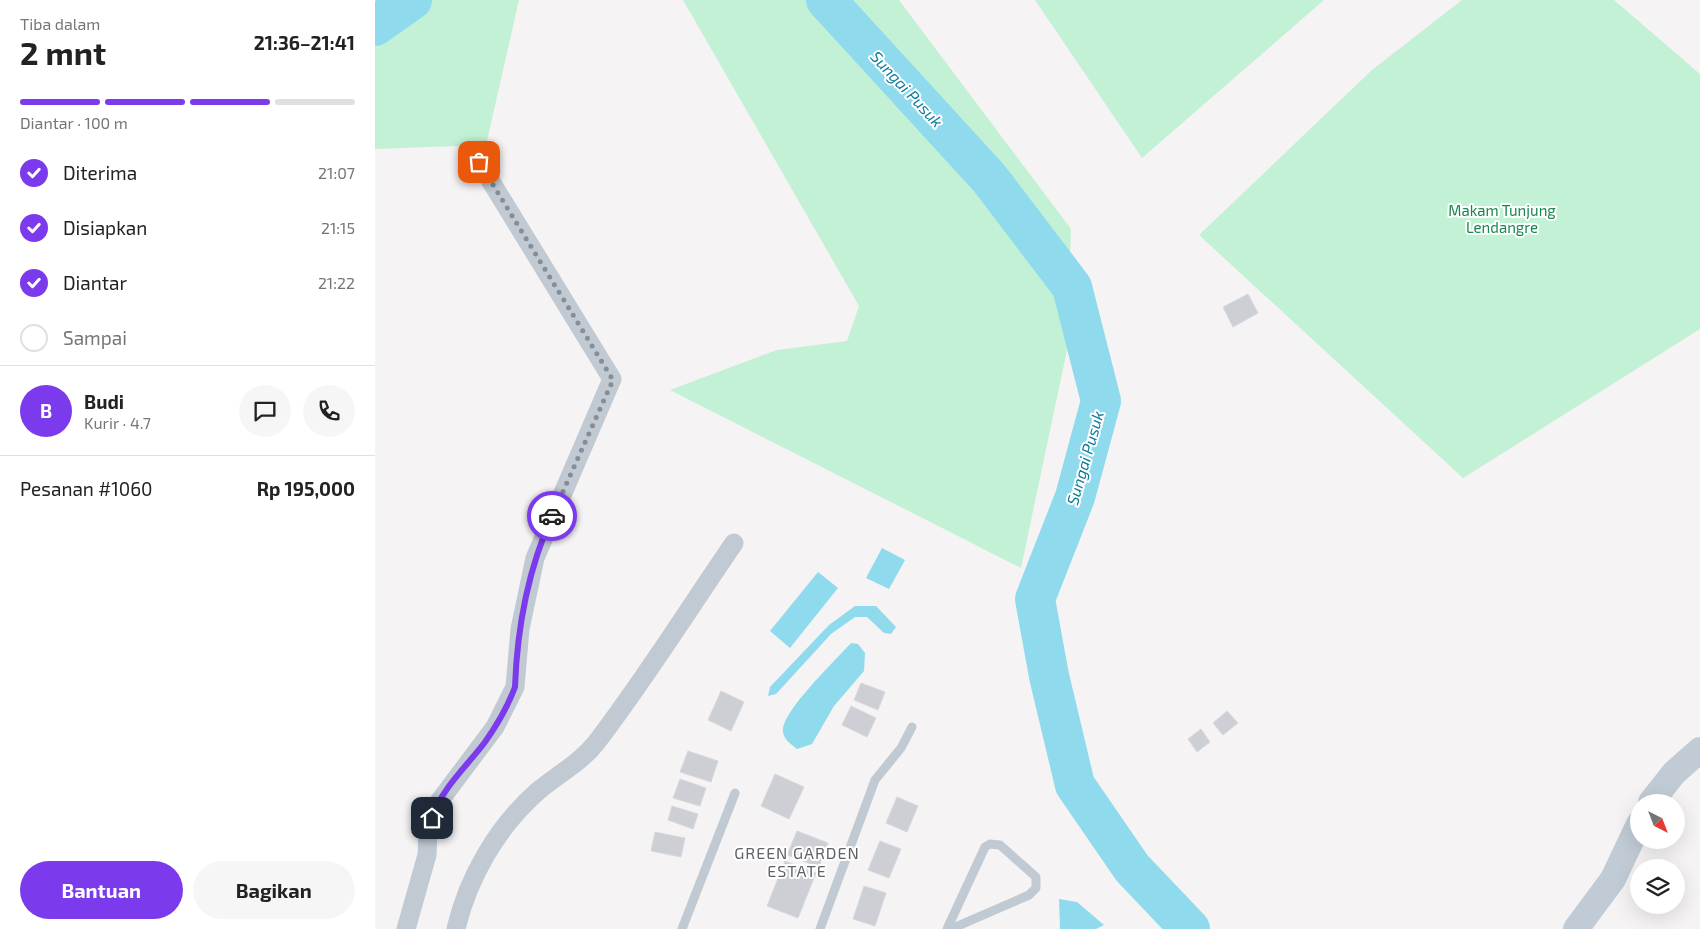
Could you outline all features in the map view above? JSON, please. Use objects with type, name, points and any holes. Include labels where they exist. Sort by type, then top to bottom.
[{"type":"street","points":[[406,929],[427,856],[428,829],[435,807],[457,775],[495,727],[515,687],[520,629],[535,558],[584,443],[612,385],[609,372],[479,162]]},
{"type":"street","points":[[456,929],[471,884],[493,843],[521,808],[537,792],[581,759],[593,746],[733,543]]},
{"type":"street","points":[[1657,794],[1673,773],[1700,750]]},
{"type":"street","points":[[1576,929],[1613,879],[1630,843]]},
{"type":"lane","points":[[820,929],[875,780],[901,748],[913,727]]},
{"type":"lane","points":[[682,929],[735,793]]},
{"type":"lane","points":[[990,844],[1001,844],[1036,878],[1037,888],[1029,895],[949,929],[985,847],[990,844]]},
{"type":"green space","points":[[375,0],[519,0],[486,145],[375,149]]},
{"type":"green space","points":[[683,0],[899,0],[1071,229],[1067,350],[1021,568],[670,390],[777,350],[847,341],[859,306]]},
{"type":"green space","points":[[1035,0],[1324,0],[1142,158]]},
{"type":"green space","name":"Makam Tunjung Lendangre","points":[[1462,0],[1614,0],[1700,74],[1700,329],[1463,478],[1199,235],[1372,70]]},
{"type":"water","points":[[882,548],[905,560],[889,589],[866,578]]},
{"type":"water","points":[[818,572],[838,588],[790,648],[770,631]]},
{"type":"water","points":[[855,606],[876,606],[896,627],[891,634],[884,633],[867,617],[855,617],[831,634],[776,694],[768,696],[770,687],[829,625]]},
{"type":"water","points":[[851,643],[858,644],[865,653],[864,671],[834,706],[812,744],[797,749],[784,736],[785,722],[800,699]]},
{"type":"water","points":[[1059,899],[1077,902],[1104,925],[1096,929],[1060,929]]},
{"type":"building","points":[[1248,294],[1258,313],[1233,327],[1223,307]]},
{"type":"building","points":[[861,683],[885,692],[878,710],[854,700]]},
{"type":"building","points":[[721,691],[744,702],[731,731],[708,720]]},
{"type":"building","points":[[851,706],[876,718],[867,737],[842,725]]},
{"type":"building","points":[[1227,711],[1238,723],[1223,735],[1213,723]]},
{"type":"building","points":[[1201,729],[1210,742],[1197,752],[1188,739]]},
{"type":"building","points":[[688,751],[718,761],[711,782],[680,772]]},
{"type":"building","points":[[775,774],[804,787],[789,819],[761,806]]},
{"type":"building","points":[[680,779],[706,788],[700,806],[673,798]]},
{"type":"building","points":[[897,797],[918,806],[907,832],[886,823]]},
{"type":"building","points":[[672,806],[698,814],[693,829],[668,820]]},
{"type":"building","points":[[797,831],[828,843],[819,867],[787,855]]},
{"type":"building","points":[[655,832],[685,838],[681,857],[651,851]]},
{"type":"building","points":[[880,841],[901,849],[889,878],[868,870]]},
{"type":"building","points":[[785,861],[816,873],[798,918],[767,906]]},
{"type":"building","points":[[864,886],[886,893],[875,926],[853,919]]},
{"type":"waterway","points":[[375,26],[412,0]]},
{"type":"waterway","name":"Sungai Pusuk","points":[[826,0],[989,178],[1072,287],[1101,401],[1075,497],[1035,599],[1049,676],[1075,785],[1132,868],[1190,929]]},
{"type":"way so far","points":[[479,162],[613,380],[552,516]]},
{"type":"district","name":"GREEN GARDEN ESTATE","points":[[797,862]]},
{"type":"route","points":[[432,818],[435,807],[457,775],[484,743],[512,696],[515,687],[520,629],[529,584],[535,558],[552,516]]}]
